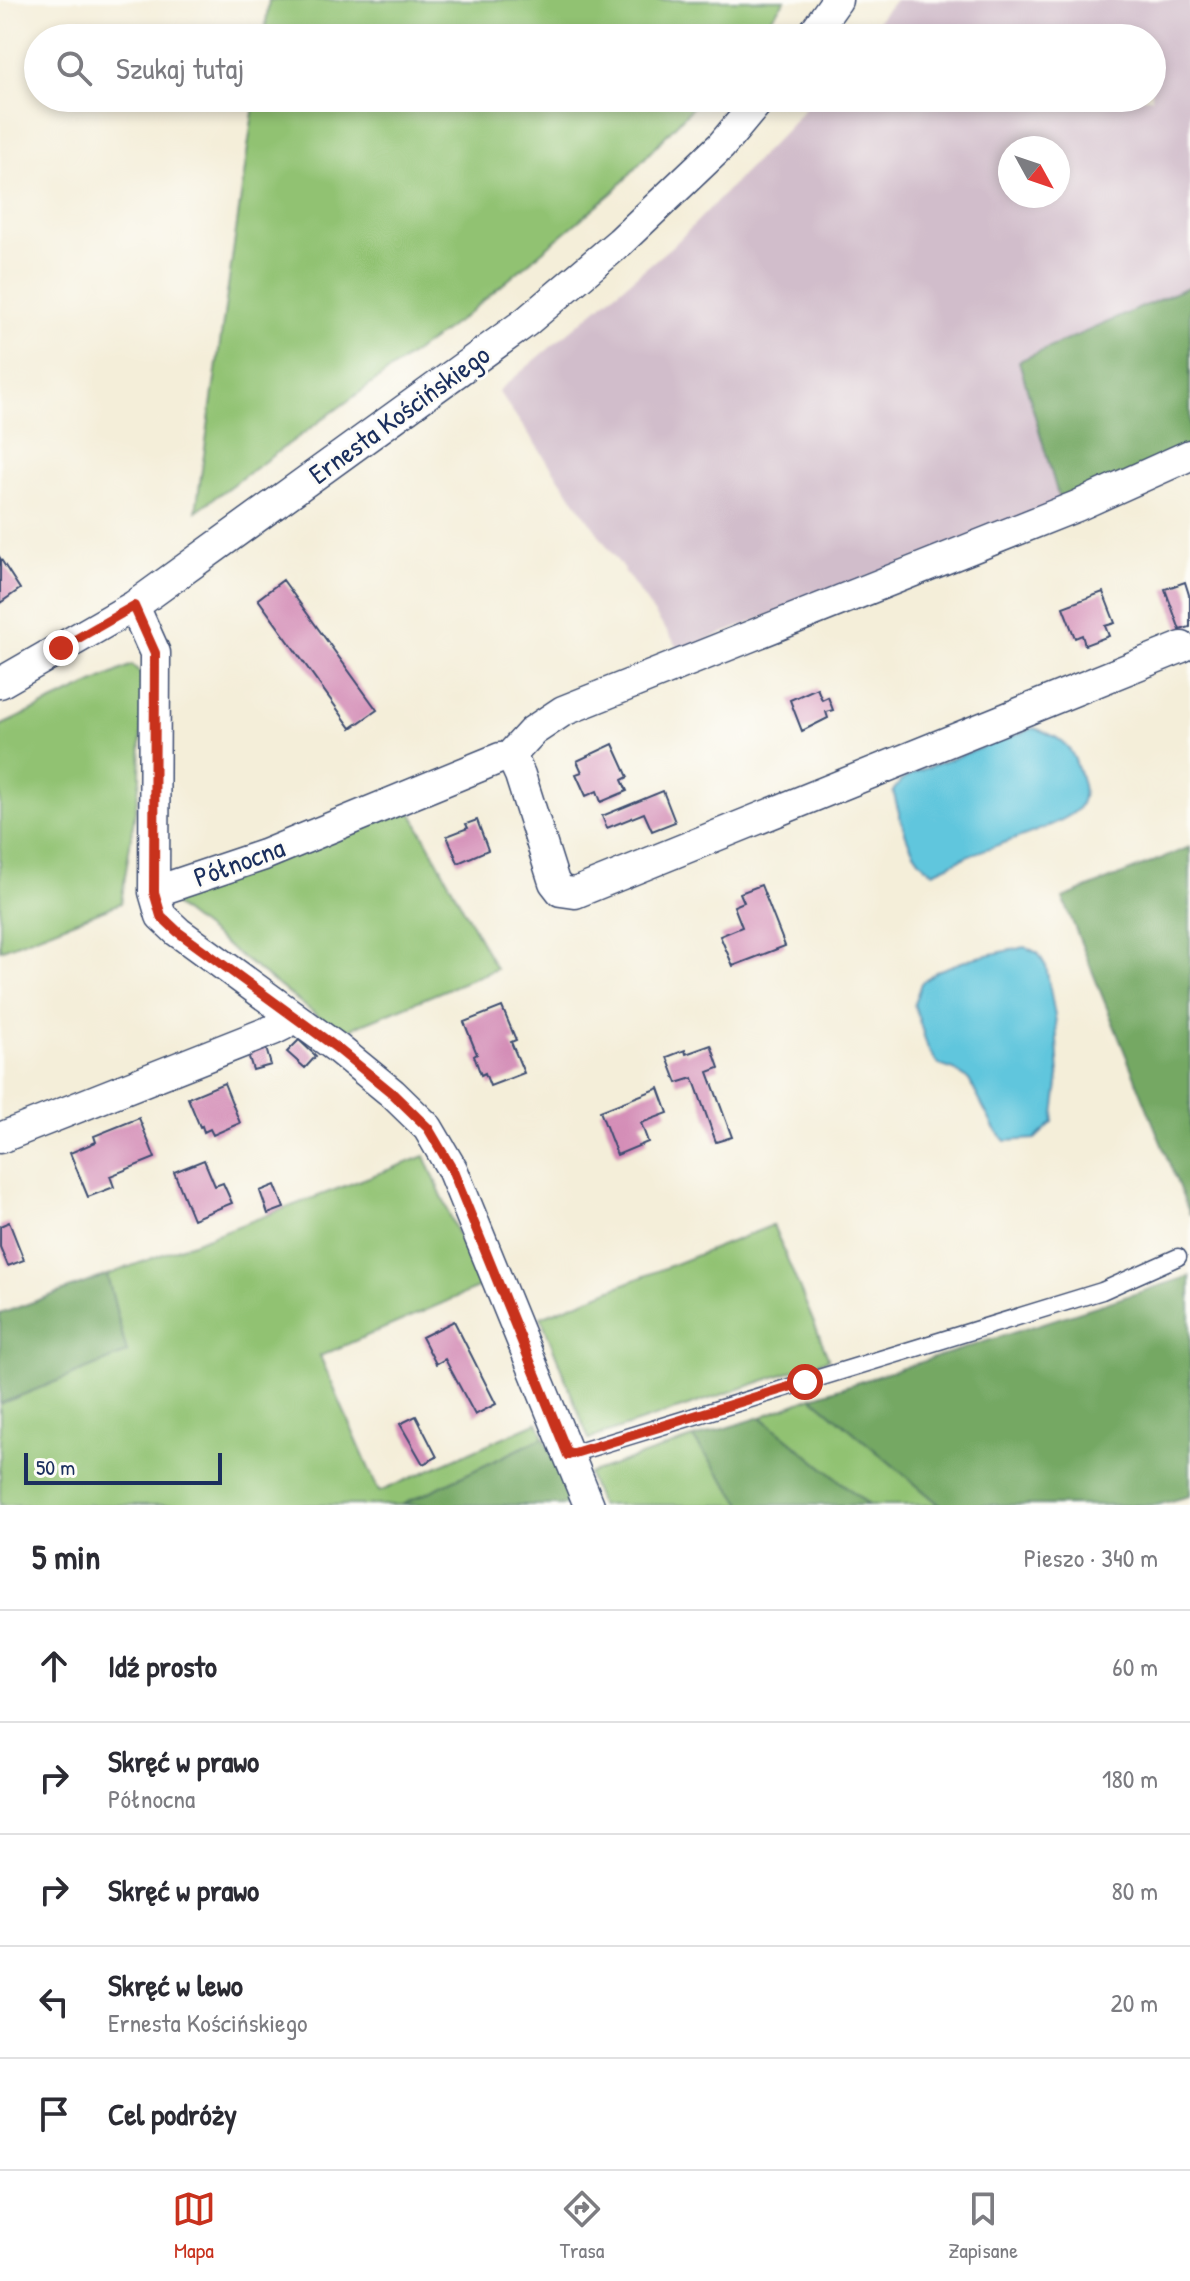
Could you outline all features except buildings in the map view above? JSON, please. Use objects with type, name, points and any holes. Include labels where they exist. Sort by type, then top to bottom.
[{"type":"street","points":[[820,24],[837,0]]},
{"type":"street","name":"Ernesta Kościńskiego","points":[[0,683],[134,606],[526,322],[620,242],[721,146],[749,112]]},
{"type":"street","points":[[1182,647],[575,893],[561,891],[554,882],[520,775],[508,758],[533,731],[563,711],[1063,512],[1190,455]]},
{"type":"street","points":[[134,606],[155,653],[154,892],[161,916],[178,932],[337,1048],[392,1093],[428,1128],[452,1169],[589,1505]]},
{"type":"street","name":"Północna","points":[[154,892],[264,855],[500,758],[508,758]]},
{"type":"street","points":[[0,1138],[273,1030],[292,1015]]},
{"type":"lane","points":[[568,1455],[1102,1291],[1178,1257]]},
{"type":"shaded area","points":[[895,0],[1190,0],[1190,286],[1019,361],[1060,502],[680,650],[498,391],[678,241],[801,112],[1166,112],[1166,24],[875,24]]},
{"type":"green space","points":[[269,0],[785,0],[767,24],[266,24]]},
{"type":"green space","points":[[253,112],[688,112],[613,192],[465,316],[196,511]]},
{"type":"green space","points":[[1190,286],[1190,450],[1060,502],[1019,361]]},
{"type":"green space","points":[[132,665],[142,674],[140,779],[121,903],[0,950],[0,726]]},
{"type":"green space","points":[[409,808],[496,969],[340,1033],[169,901]]},
{"type":"green space","points":[[1190,847],[1190,1215],[1063,898]]},
{"type":"green space","points":[[425,1156],[480,1287],[320,1356],[379,1492],[538,1422],[544,1437],[402,1505],[0,1505],[0,1404],[127,1353],[107,1275]]},
{"type":"green space","points":[[773,1225],[829,1359],[589,1439],[541,1317]]},
{"type":"green space","points":[[107,1275],[127,1353],[0,1404],[0,1314]]},
{"type":"green space","points":[[1190,1276],[1190,1496],[1157,1505],[940,1505],[812,1397]]},
{"type":"green space","points":[[812,1397],[940,1505],[869,1505],[761,1417]]},
{"type":"green space","points":[[761,1417],[869,1505],[743,1505],[693,1438]]},
{"type":"green space","points":[[544,1437],[572,1505],[402,1505]]},
{"type":"green space","points":[[693,1438],[743,1505],[600,1505],[588,1474]]},
{"type":"water","points":[[1034,728],[1055,737],[1071,751],[1083,786],[1079,807],[1045,828],[967,856],[933,872],[911,847],[893,791],[901,781],[916,772]]},
{"type":"water","points":[[1025,947],[1038,953],[1046,966],[1056,1022],[1059,1076],[1053,1122],[1035,1139],[1005,1141],[994,1128],[969,1080],[939,1065],[928,1049],[914,1004],[921,983],[937,971],[973,958]]},
{"type":"route","points":[[61,648],[134,606],[155,653],[154,892],[161,916],[178,932],[337,1048],[392,1093],[428,1128],[452,1169],[568,1455],[805,1382]]}]
